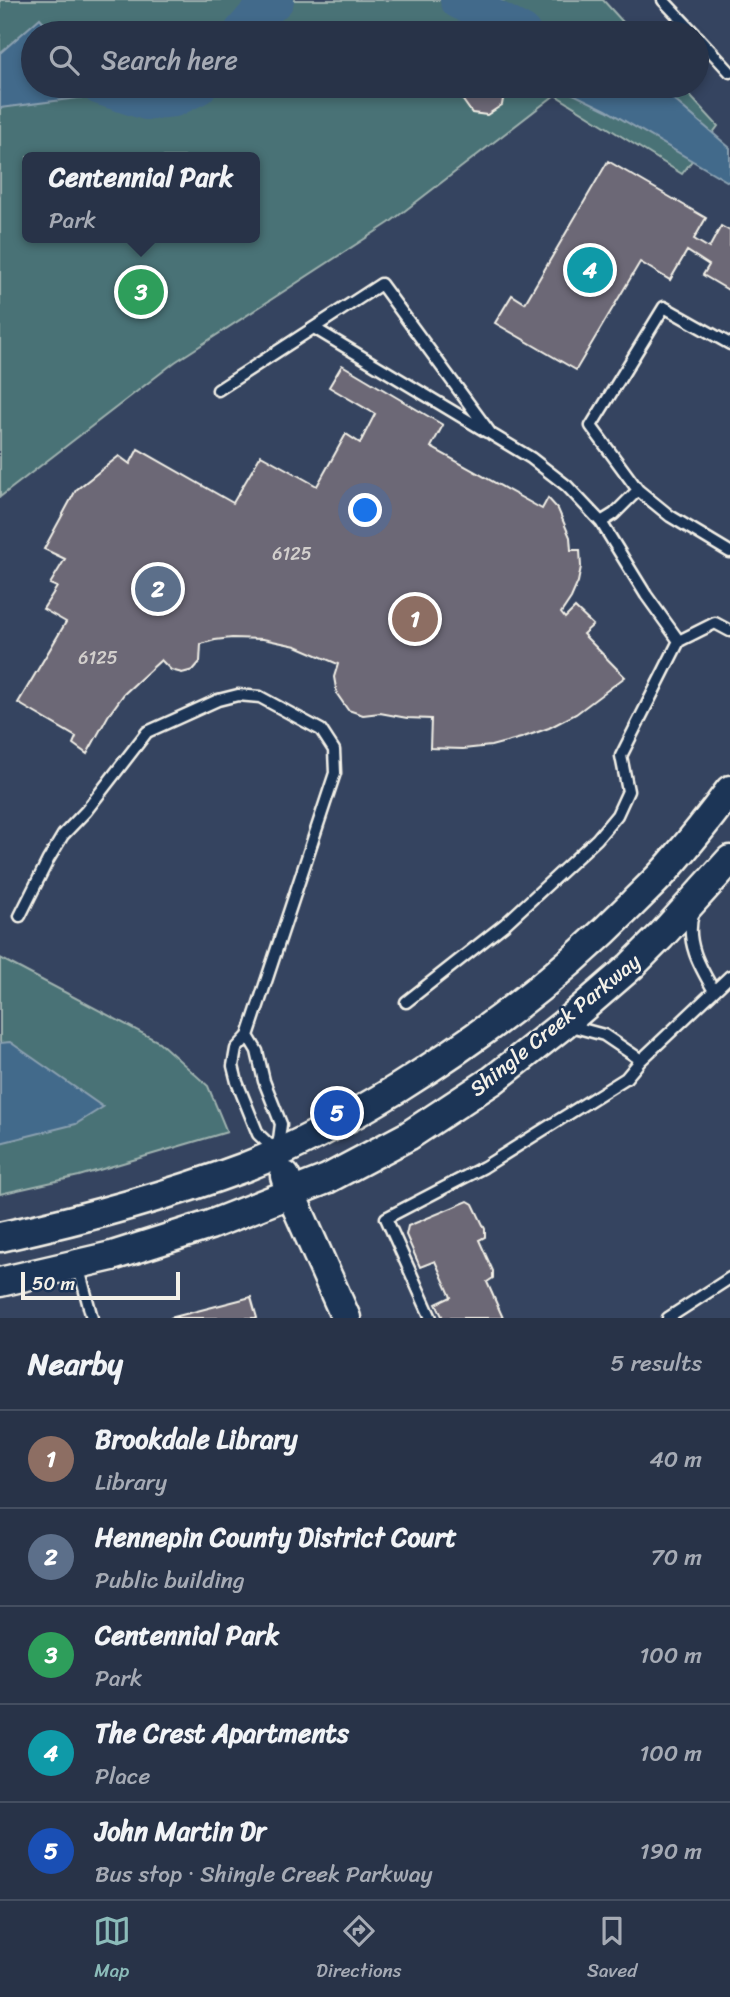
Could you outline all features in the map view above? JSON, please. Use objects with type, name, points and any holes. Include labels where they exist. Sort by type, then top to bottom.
[{"type":"street","name":"Shingle Creek Parkway","points":[[0,1237],[109,1212],[247,1166],[303,1141],[381,1099],[450,1056],[529,998],[603,933],[668,867],[730,790]]},
{"type":"street","name":"Shingle Creek Parkway","points":[[0,1282],[112,1256],[210,1225],[327,1179],[408,1136],[493,1080],[564,1024],[631,966],[730,860]]},
{"type":"street","points":[[278,1152],[290,1192],[346,1318]]},
{"type":"lane","points":[[663,0],[682,21]]},
{"type":"lane","points":[[709,50],[730,72]]},
{"type":"lane","points":[[218,390],[381,284],[491,434]]},
{"type":"lane","points":[[730,344],[664,307],[592,426],[638,490],[670,516],[730,552]]},
{"type":"lane","points":[[314,328],[531,458],[567,486],[601,522],[679,641]]},
{"type":"lane","points":[[601,522],[614,514],[638,490]]},
{"type":"lane","points":[[406,1002],[505,924],[597,839],[617,815],[628,791],[621,756],[679,641],[715,623],[730,631]]},
{"type":"lane","points":[[20,916],[63,835],[86,811],[147,732],[218,700],[238,695],[260,698],[321,730],[334,750],[335,774],[248,1036],[236,1049],[233,1066],[258,1135],[278,1152]]},
{"type":"lane","points":[[697,898],[689,928],[693,949],[714,991]]},
{"type":"lane","points":[[431,1318],[386,1218],[484,1167],[626,1078],[641,1060],[730,976]]},
{"type":"lane","points":[[564,1024],[604,1035],[641,1060]]},
{"type":"lane","points":[[248,1036],[257,1051],[264,1081],[281,1124],[278,1152]]},
{"type":"lane","points":[[78,1264],[92,1318]]},
{"type":"lane","points":[[668,1318],[730,1278]]},
{"type":"green space","points":[[0,0],[603,0],[622,21],[21,21],[21,98],[551,98],[389,223],[175,362],[0,497]]},
{"type":"green space","points":[[560,98],[692,98],[718,126],[682,174]]},
{"type":"green space","points":[[0,958],[159,1042],[208,1086],[227,1132],[79,1176],[0,1194]]},
{"type":"water","points":[[21,35],[21,98],[78,98],[0,108],[0,53]]},
{"type":"water","points":[[581,98],[672,98],[730,148],[730,183]]},
{"type":"water","points":[[10,1042],[103,1107],[76,1124],[0,1143],[0,1043]]},
{"type":"building","points":[[503,98],[502,105],[487,115],[472,113],[462,99]]},
{"type":"building","points":[[608,161],[706,218],[694,239],[709,248],[721,226],[730,231],[730,291],[703,275],[709,265],[687,251],[670,280],[640,262],[576,370],[495,323],[512,295],[525,303]]},
{"type":"building","points":[[342,365],[443,425],[431,447],[542,509],[548,498],[558,509],[570,537],[571,550],[580,550],[581,567],[578,582],[561,613],[565,618],[575,608],[593,625],[583,634],[625,677],[576,714],[549,728],[491,746],[463,749],[430,748],[431,719],[380,713],[363,715],[348,710],[337,694],[334,677],[338,664],[296,646],[263,639],[232,638],[201,644],[200,662],[193,670],[182,673],[171,670],[161,660],[124,694],[87,754],[73,744],[76,737],[18,703],[66,622],[43,609],[57,587],[50,584],[65,559],[44,549],[76,490],[119,456],[130,464],[138,449],[233,503],[261,455],[317,486],[346,434],[360,443],[375,414],[329,387]]},
{"type":"building","points":[[468,1201],[473,1204],[485,1229],[485,1237],[479,1240],[493,1271],[493,1278],[487,1282],[503,1318],[443,1318],[436,1304],[451,1297],[435,1261],[420,1267],[406,1235],[408,1226]]},
{"type":"building","points":[[251,1297],[257,1318],[170,1318]]},
{"type":"waterway","points":[[252,21],[275,0]]},
{"type":"waterway","points":[[459,0],[499,21]]},
{"type":"waterway","points":[[137,98],[146,101],[174,98]]},
{"type":"place","name":"The Crest Apartments","points":[[590,270]]},
{"type":"place","name":"Centennial Park","points":[[141,292]]},
{"type":"place","name":"Hennepin County District Court","points":[[158,589]]},
{"type":"place","name":"Brookdale Library","points":[[415,619]]},
{"type":"place","name":"John Martin Dr","points":[[337,1113]]}]
